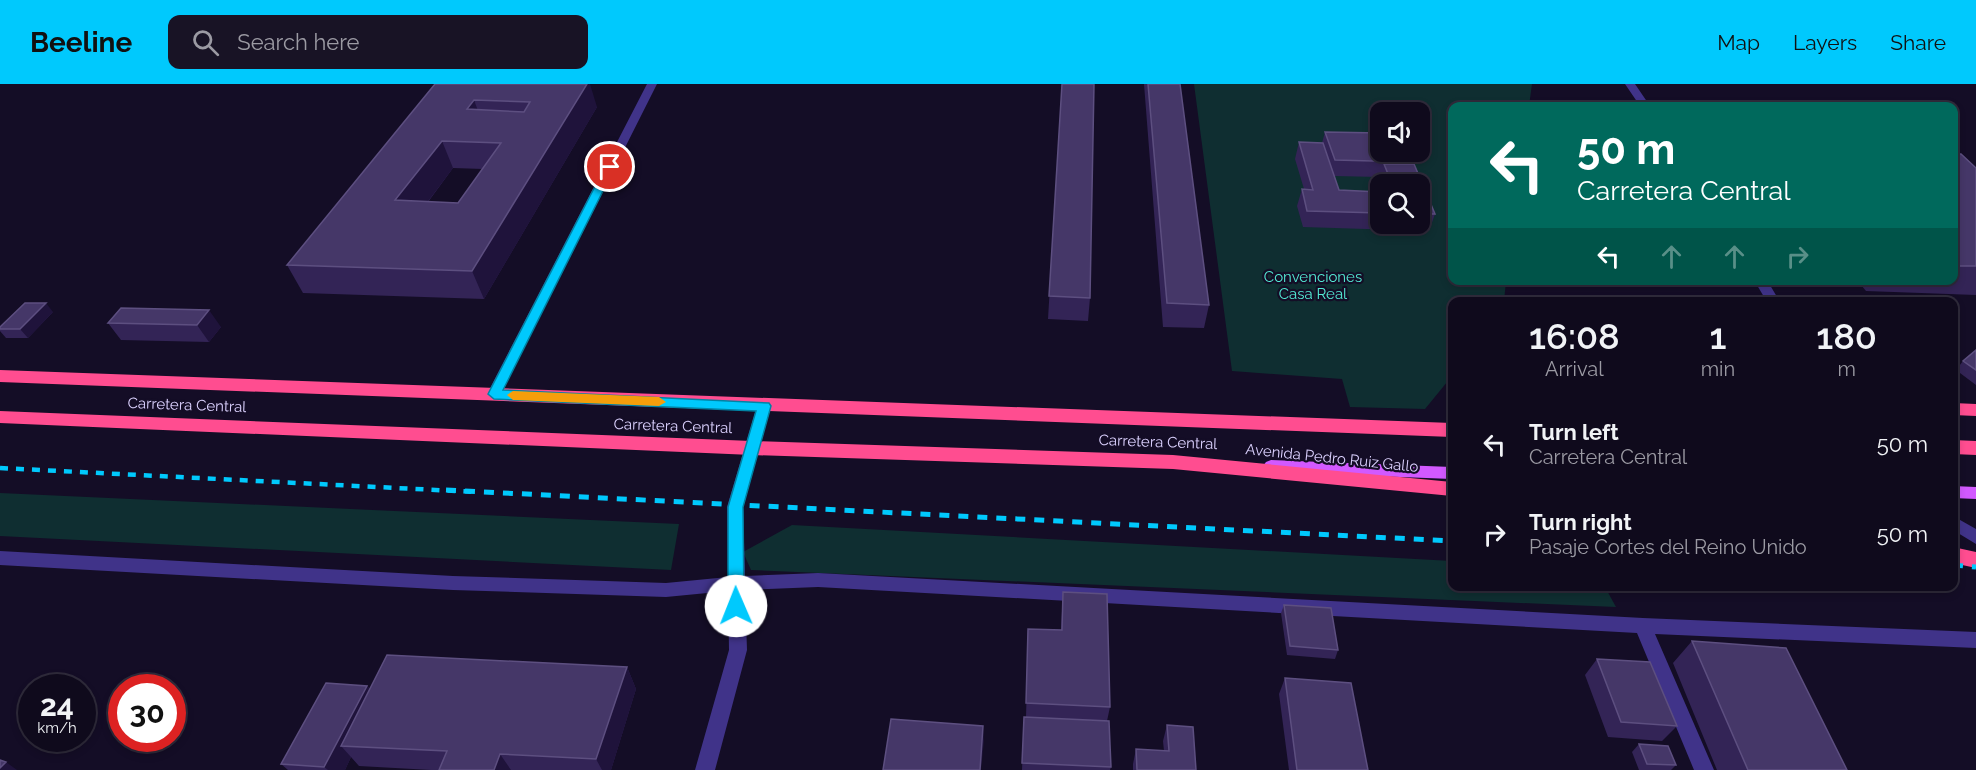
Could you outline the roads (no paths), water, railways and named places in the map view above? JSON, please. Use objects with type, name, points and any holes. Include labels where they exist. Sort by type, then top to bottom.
[{"type":"highway","name":"Carretera Central","points":[[0,376],[1448,430]]},
{"type":"highway","points":[[1958,409],[1976,410]]},
{"type":"highway","name":"Carretera Central","points":[[0,417],[752,448],[1173,462]]},
{"type":"highway","points":[[1958,447],[1976,448]]},
{"type":"highway","name":"Avenida Pedro Ruiz Gallo","points":[[1173,462],[1448,489]]},
{"type":"highway","points":[[1958,556],[1976,560]]},
{"type":"main road","name":"Carretera Central","points":[[1173,462],[1448,473]]},
{"type":"main road","points":[[1958,492],[1976,493]]},
{"type":"street","points":[[494,394],[652,84]]},
{"type":"street","points":[[1630,84],[1642,102]]},
{"type":"street","points":[[705,770],[738,650],[735,507],[764,406]]},
{"type":"street","points":[[1958,525],[1976,537]]},
{"type":"street","points":[[0,558],[477,584],[666,590],[818,580],[1642,626],[1976,640]]},
{"type":"street","points":[[1642,626],[1704,770]]},
{"type":"railway","points":[[0,468],[476,492]]},
{"type":"railway","points":[[446,490],[1448,541]]},
{"type":"railway","points":[[1958,565],[1976,567]]},
{"type":"park label","name":"Convenciones Casa Real","points":[[1313,286]]}]
